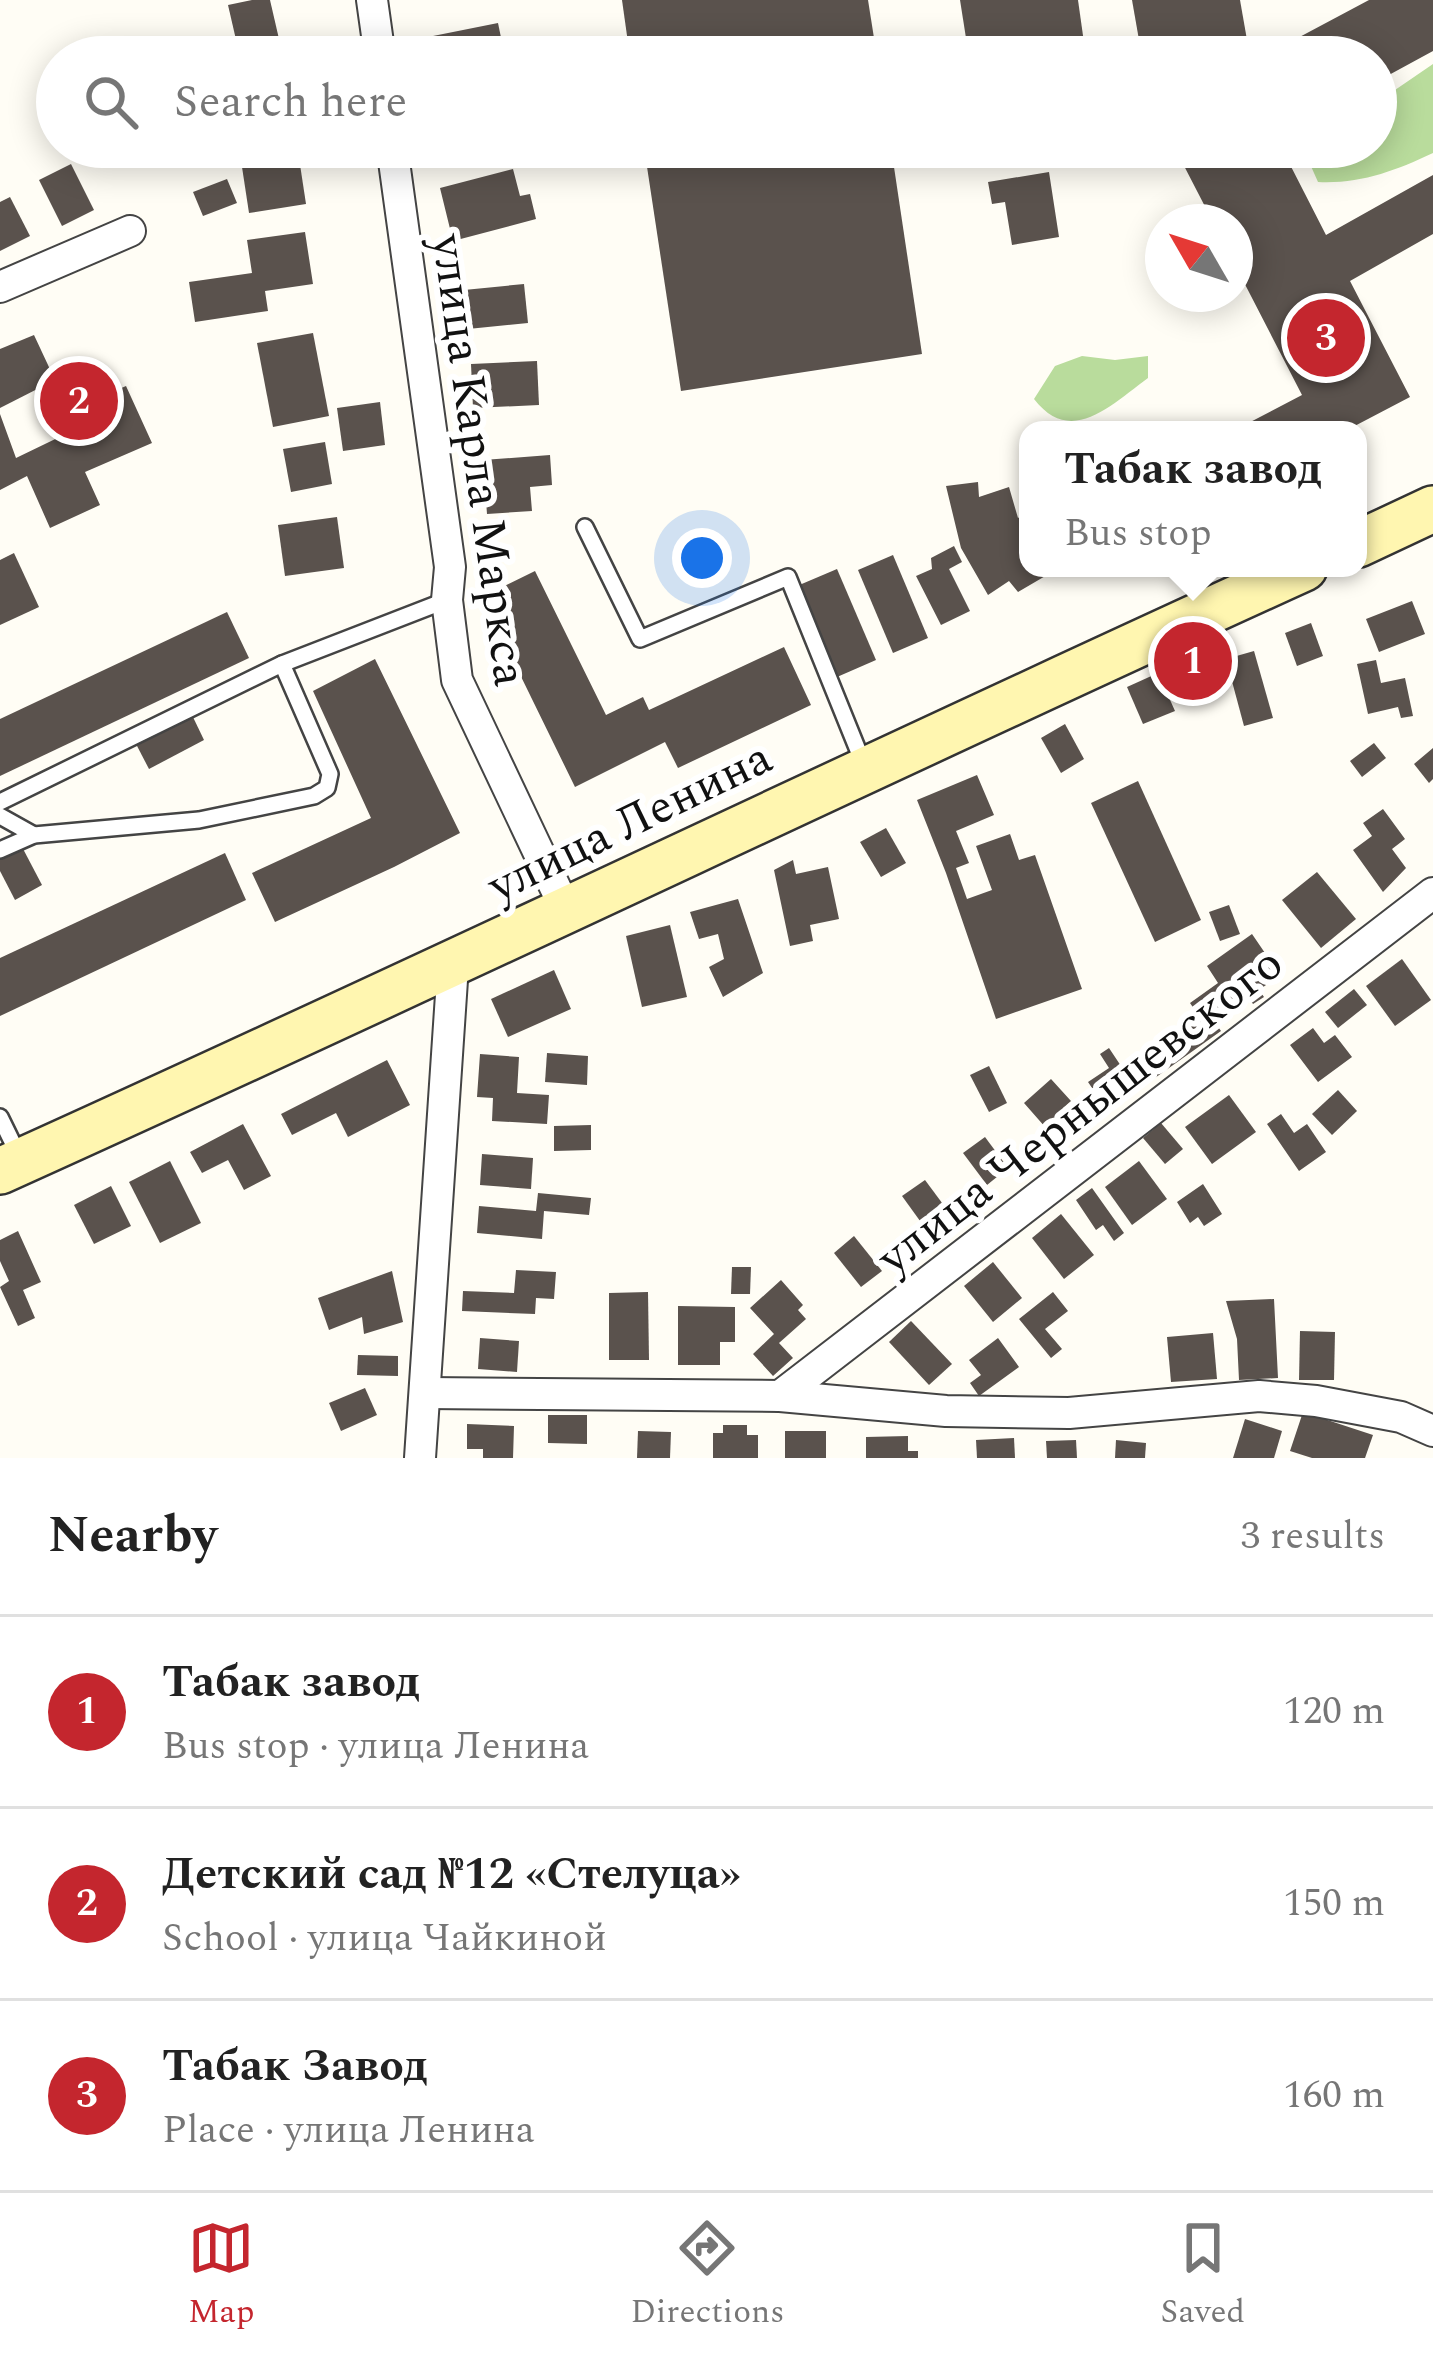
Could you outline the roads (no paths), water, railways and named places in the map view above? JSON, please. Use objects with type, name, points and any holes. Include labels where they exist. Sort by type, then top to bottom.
[{"type":"street","points":[[372,0],[377,36]]},
{"type":"street","name":"улица Карла Маркса","points":[[395,168],[450,567],[447,600],[457,680],[566,908]]},
{"type":"street","points":[[0,287],[130,231]]},
{"type":"street","points":[[1367,540],[1433,509]]},
{"type":"street","name":"улица Ленина","points":[[11,1166],[1284,577]]},
{"type":"street","name":"улица Чернышевского","points":[[780,1396],[1433,893]]},
{"type":"street","points":[[420,1458],[453,965]]},
{"type":"street","points":[[426,1393],[780,1396],[946,1411],[1069,1413],[1259,1396],[1316,1401],[1401,1418],[1433,1431]]},
{"type":"lane","points":[[585,527],[640,639],[788,578],[865,768]]},
{"type":"lane","points":[[0,802],[282,664],[447,600]]},
{"type":"lane","points":[[0,850],[34,835],[199,820],[314,796],[327,788],[330,774],[282,664]]},
{"type":"lane","points":[[0,816],[34,835]]},
{"type":"lane","points":[[0,1117],[11,1166]]},
{"type":"place","name":"Табак Завод","points":[[1326,338]]},
{"type":"place","name":"Детский сад №12 «Стелуца»","points":[[79,401]]},
{"type":"place","name":"Табак завод","points":[[1193,661]]}]
